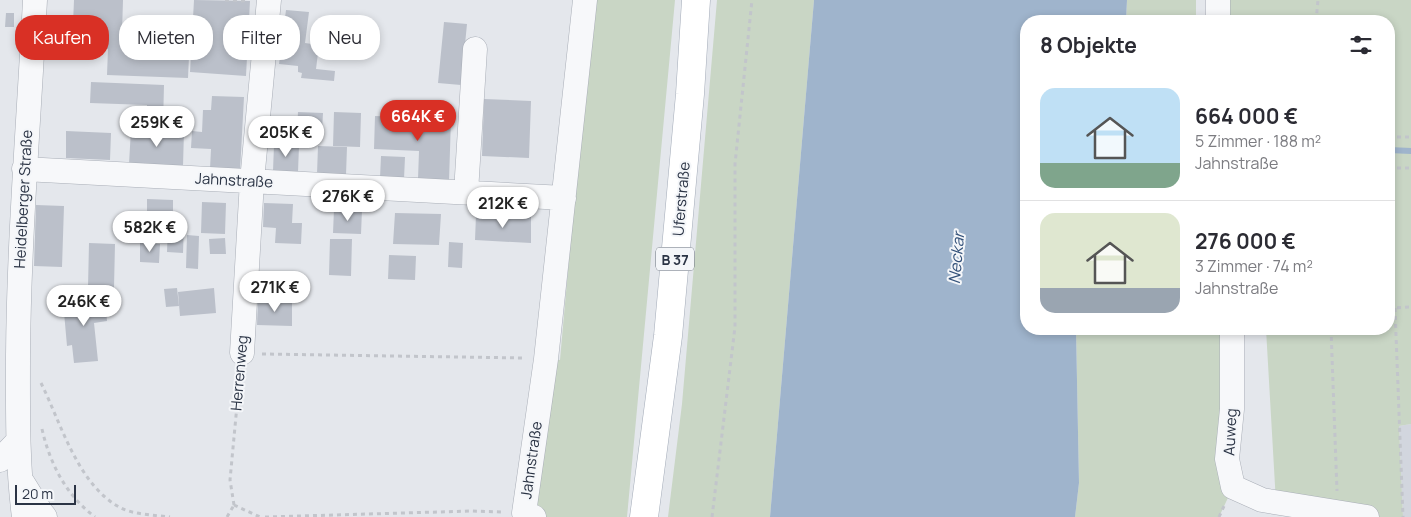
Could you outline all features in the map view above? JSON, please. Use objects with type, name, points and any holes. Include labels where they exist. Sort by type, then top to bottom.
[{"type":"main road","name":"Uferstraße","points":[[644,517],[668,336],[690,94],[696,0]]},
{"type":"street","name":"Heidelberger Straße","points":[[24,517],[18,442],[19,286],[24,168],[35,0]]},
{"type":"street","name":"Herrenweg","points":[[242,353],[252,181],[269,0]]},
{"type":"street","name":"Jahnstraße","points":[[529,515],[585,0]]},
{"type":"street","points":[[1218,0],[1218,15]]},
{"type":"street","points":[[466,192],[475,49]]},
{"type":"street","name":"Jahnstraße","points":[[24,168],[564,198]]},
{"type":"street","name":"Auweg","points":[[1232,335],[1232,409],[1227,459],[1233,487],[1262,500],[1367,517]]},
{"type":"street","points":[[0,460],[18,442]]},
{"type":"street","points":[[21,479],[45,517]]},
{"type":"path","points":[[712,517],[735,327],[735,164],[752,0]]},
{"type":"path","points":[[1317,15],[1318,0]]},
{"type":"path","points":[[1395,137],[1411,137]]},
{"type":"path","points":[[1395,168],[1411,168]]},
{"type":"path","points":[[1403,517],[1395,308],[1411,307]]},
{"type":"path","points":[[1331,335],[1338,513]]},
{"type":"path","points":[[242,353],[546,358]]},
{"type":"path","name":"Herrenweg","points":[[234,504],[230,480],[242,353]]},
{"type":"path","points":[[38,377],[73,457],[102,495],[122,508],[150,515],[170,517]]},
{"type":"path","points":[[40,420],[46,448],[64,485],[81,506],[95,517]]},
{"type":"path","points":[[227,517],[234,504],[260,517]]},
{"type":"path","points":[[265,517],[472,511],[529,515]]},
{"type":"shaded area","points":[[1411,424],[1411,517],[1403,517],[1399,426]]},
{"type":"green space","points":[[592,0],[675,0],[627,517],[534,517],[546,359],[560,360]]},
{"type":"green space","points":[[717,0],[814,0],[770,517],[668,517],[682,404]]},
{"type":"green space","points":[[1127,0],[1196,0],[1196,15],[1126,15]]},
{"type":"green space","points":[[1218,0],[1411,0],[1411,424],[1399,426],[1403,517],[1367,517],[1276,503],[1266,335],[1395,335],[1395,15],[1218,15]]},
{"type":"green space","points":[[1076,335],[1232,335],[1233,487],[1219,517],[1075,517],[1079,483]]},
{"type":"water","name":"Neckar","points":[[814,0],[1127,0],[1126,15],[1020,15],[1020,335],[1076,335],[1079,483],[1075,517],[770,517]]},
{"type":"building","points":[[74,0],[123,0],[123,15],[119,15],[119,60],[189,60],[188,78],[107,75],[109,15],[73,15]]},
{"type":"building","points":[[194,0],[250,1],[249,15],[223,15],[223,60],[247,60],[246,76],[190,72],[191,60],[213,60],[213,15],[193,15]]},
{"type":"building","points":[[286,10],[309,12],[305,43],[310,44],[310,60],[317,60],[316,69],[335,71],[334,81],[301,78],[302,73],[298,72],[298,66],[279,64],[280,60],[300,60],[300,15],[285,15]]},
{"type":"building","points":[[6,13],[14,13],[14,27],[5,27]]},
{"type":"building","points":[[444,22],[467,24],[461,85],[438,83]]},
{"type":"building","points":[[91,82],[164,85],[163,125],[146,125],[147,105],[90,103]]},
{"type":"building","points":[[212,96],[244,97],[240,171],[210,169],[211,149],[191,148],[192,131],[202,132],[203,110],[211,110]]},
{"type":"building","points":[[484,99],[531,101],[529,158],[482,156]]},
{"type":"building","points":[[298,112],[323,113],[322,131],[297,131]]},
{"type":"building","points":[[334,112],[361,113],[360,147],[333,146]]},
{"type":"building","points":[[375,116],[451,119],[449,181],[418,179],[419,151],[374,149]]},
{"type":"building","points":[[131,129],[184,131],[183,166],[129,164]]},
{"type":"building","points":[[66,131],[111,133],[110,160],[66,158]]},
{"type":"building","points":[[274,145],[299,146],[298,172],[273,171]]},
{"type":"building","points":[[318,146],[347,147],[346,175],[317,174]]},
{"type":"building","points":[[381,156],[405,157],[404,179],[380,178]]},
{"type":"building","points":[[147,199],[173,200],[173,215],[147,214]]},
{"type":"building","points":[[202,202],[226,203],[225,234],[201,233]]},
{"type":"building","points":[[264,203],[293,204],[292,223],[302,223],[301,244],[275,243],[276,228],[263,227]]},
{"type":"building","points":[[36,205],[64,206],[62,267],[34,266]]},
{"type":"building","points":[[334,209],[362,210],[361,234],[333,233]]},
{"type":"building","points":[[395,213],[441,214],[439,245],[393,244]]},
{"type":"building","points":[[476,215],[531,217],[531,243],[475,240]]},
{"type":"building","points":[[168,224],[184,224],[183,253],[167,252]]},
{"type":"building","points":[[187,235],[199,236],[198,269],[186,268]]},
{"type":"building","points":[[225,238],[226,254],[210,254],[209,239]]},
{"type":"building","points":[[330,239],[352,239],[351,276],[329,275]]},
{"type":"building","points":[[449,242],[463,243],[462,268],[448,267]]},
{"type":"building","points":[[89,243],[115,244],[114,288],[88,287]]},
{"type":"building","points":[[140,243],[160,244],[159,263],[140,262]]},
{"type":"building","points":[[389,255],[416,256],[415,280],[388,279]]},
{"type":"building","points":[[177,288],[179,306],[166,307],[164,289]]},
{"type":"building","points":[[214,288],[216,313],[180,316],[178,292]]},
{"type":"building","points":[[105,297],[107,321],[94,323],[98,361],[74,363],[72,345],[67,346],[63,301]]},
{"type":"building","points":[[258,300],[292,302],[292,326],[257,325]]},
{"type":"waterway","points":[[1395,150],[1411,151]]}]
